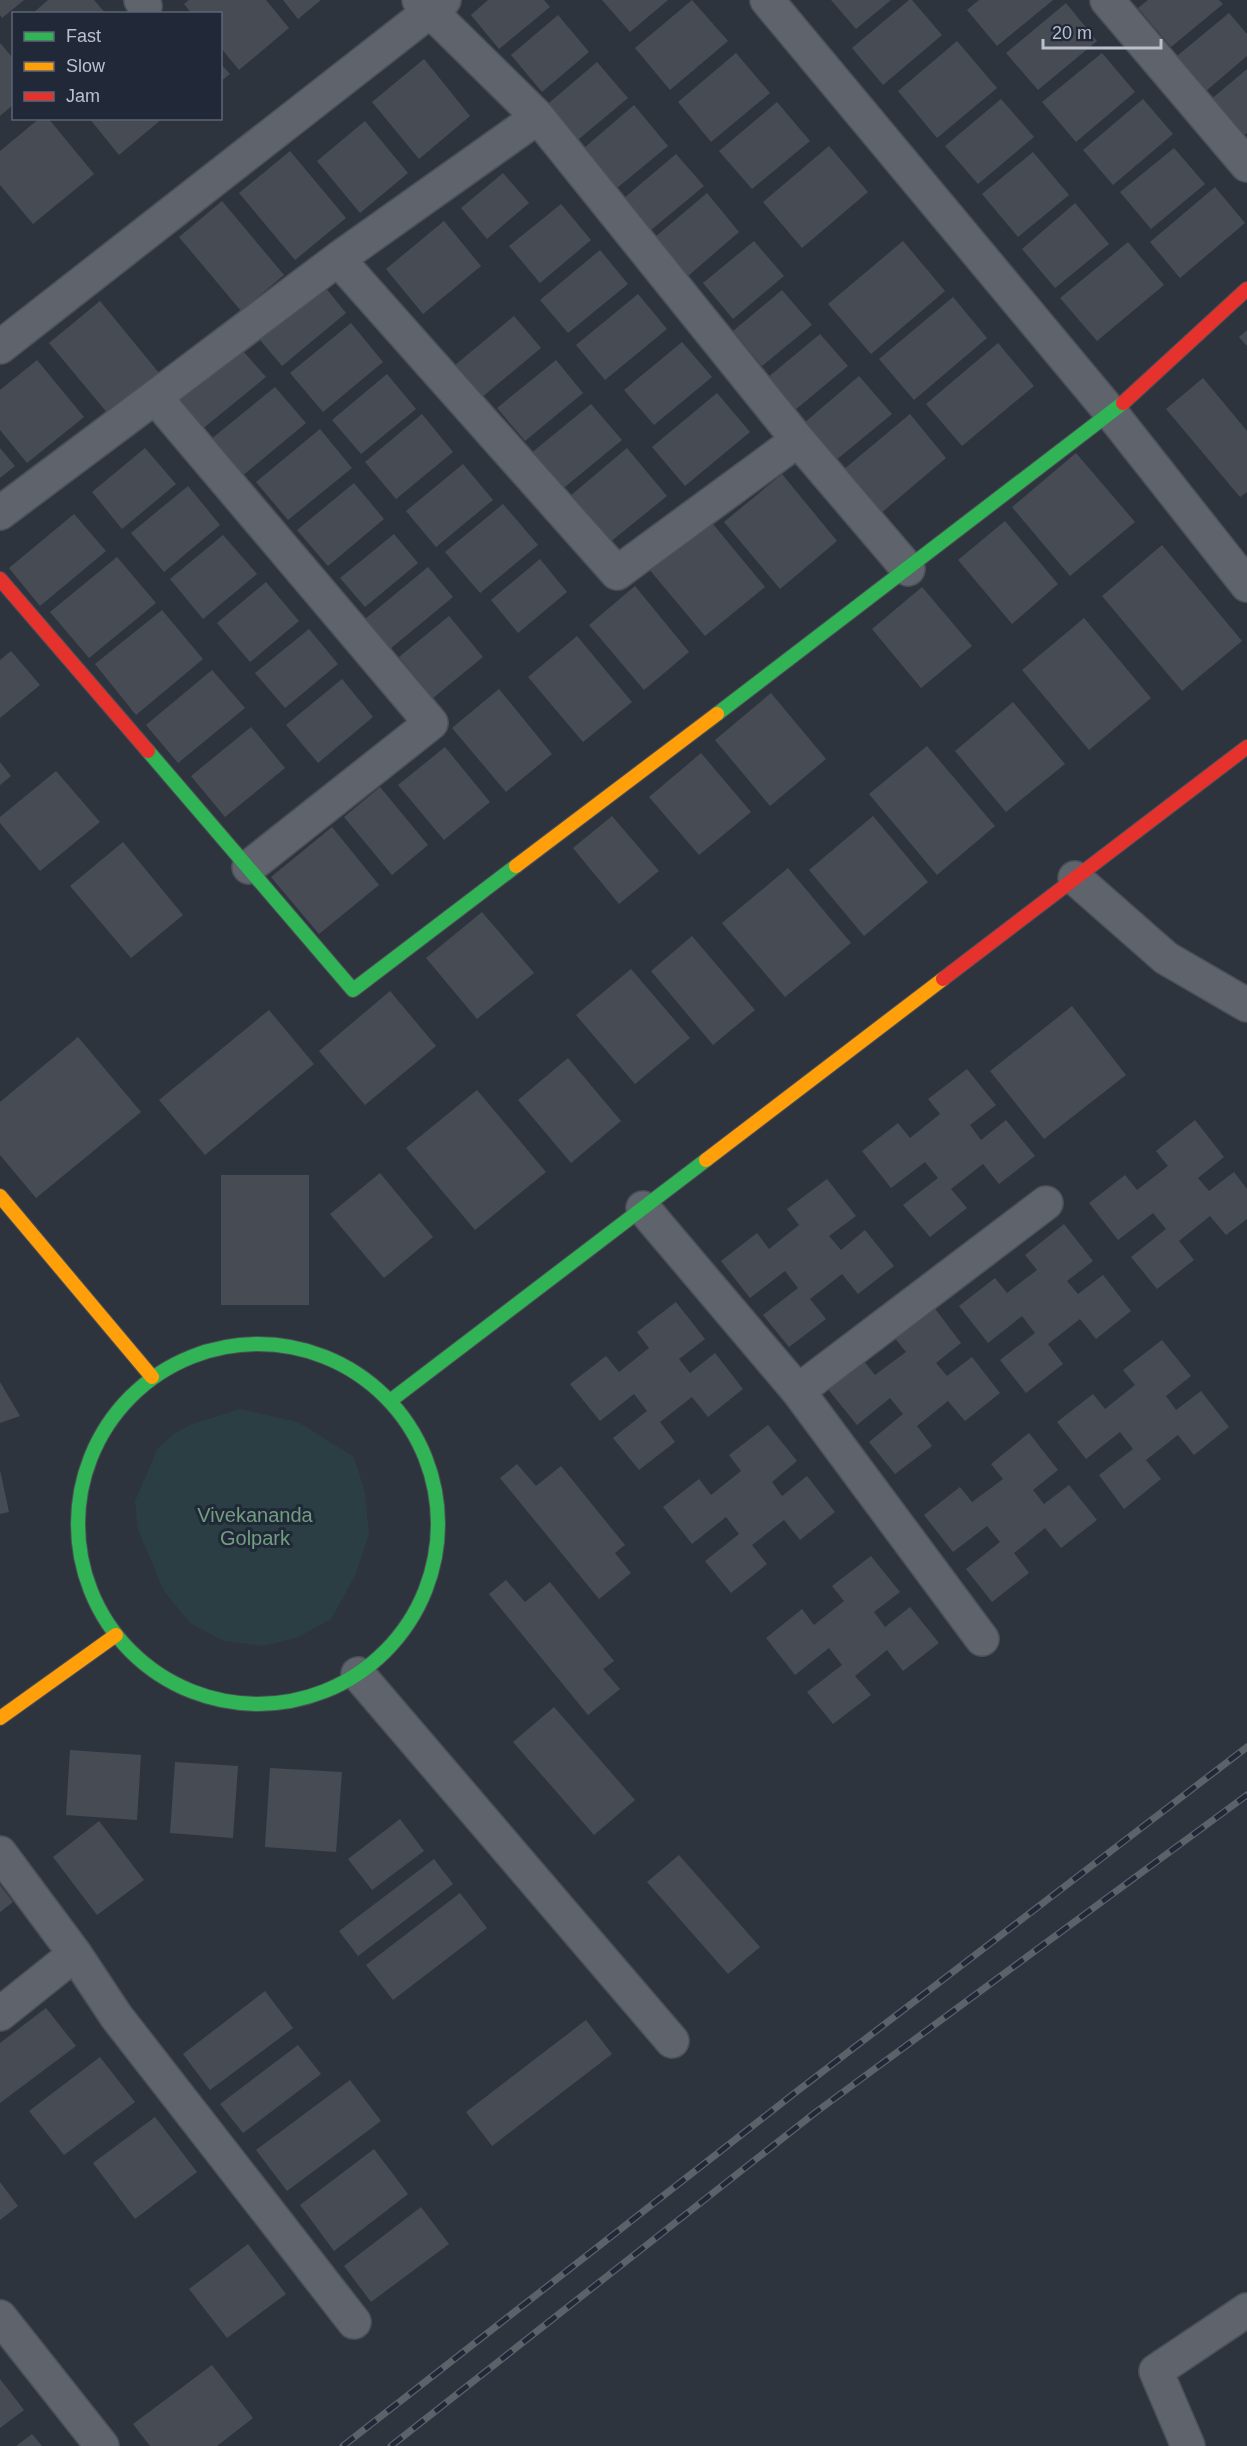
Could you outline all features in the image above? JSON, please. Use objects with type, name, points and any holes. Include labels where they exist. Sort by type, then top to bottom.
[{"type":"street","points":[[767,0],[1112,414],[1247,585]]},
{"type":"street","points":[[1107,0],[1247,165]]},
{"type":"street","points":[[0,347],[430,4],[538,117],[798,440],[908,569]]},
{"type":"street","points":[[0,513],[338,259],[538,117]]},
{"type":"street","points":[[338,259],[617,573],[798,440]]},
{"type":"street","points":[[0,579],[352,990],[1112,414],[1247,289]]},
{"type":"street","points":[[155,397],[431,723],[249,867]]},
{"type":"street","points":[[390,1401],[1247,747]]},
{"type":"street","points":[[1075,878],[1166,958],[1247,1005]]},
{"type":"street","points":[[0,1196],[152,1377]]},
{"type":"street","points":[[798,1391],[1047,1203]]},
{"type":"street","points":[[643,1208],[798,1391],[982,1638]]},
{"type":"street","points":[[243,1344],[275,1345],[308,1351],[338,1363],[366,1379],[390,1401],[411,1429],[427,1460],[436,1493],[439,1528],[435,1563],[424,1596],[407,1626],[386,1652],[358,1674],[328,1690],[297,1700],[264,1703],[230,1701],[197,1693],[167,1679],[140,1659],[116,1635],[97,1604],[84,1571],[78,1535],[79,1499],[88,1463],[103,1430],[125,1402],[152,1377],[180,1361],[211,1350],[243,1344]]},
{"type":"street","points":[[0,1718],[116,1635]]},
{"type":"street","points":[[358,1674],[672,2042]]},
{"type":"street","points":[[0,1853],[75,1954],[116,2016],[354,2322]]},
{"type":"street","points":[[0,2014],[75,1954]]},
{"type":"street","points":[[1188,2446],[1155,2371],[1247,2310]]},
{"type":"street","points":[[0,2318],[102,2446]]},
{"type":"green space","name":"Vivekananda Golpark","points":[[240,1409],[298,1422],[354,1457],[365,1492],[369,1534],[355,1576],[331,1619],[296,1638],[263,1646],[224,1641],[190,1623],[164,1591],[138,1530],[135,1501],[157,1450],[172,1435],[192,1424]]},
{"type":"building","points":[[0,0],[24,0],[2,18]]},
{"type":"building","points":[[48,0],[94,0],[104,12],[34,12]]},
{"type":"building","points":[[189,0],[266,0],[289,28],[239,70],[222,49],[222,12],[190,12],[184,4]]},
{"type":"building","points":[[283,0],[321,0],[298,19]]},
{"type":"building","points":[[488,0],[544,0],[550,7],[499,49],[471,15]]},
{"type":"building","points":[[602,0],[668,0],[630,32]]},
{"type":"building","points":[[692,0],[728,41],[670,90],[635,48]]},
{"type":"building","points":[[831,0],[891,0],[856,29]]},
{"type":"building","points":[[909,0],[912,0],[942,35],[883,85],[852,48]]},
{"type":"building","points":[[979,0],[1053,0],[997,46],[967,10]]},
{"type":"building","points":[[1148,0],[1219,0],[1223,4],[1171,47],[1138,8]]},
{"type":"building","points":[[1066,3],[1097,41],[1038,90],[1006,53]]},
{"type":"building","points":[[1229,13],[1247,34],[1247,56],[1206,91],[1177,56]]},
{"type":"building","points":[[558,15],[589,52],[542,92],[511,55]]},
{"type":"building","points":[[957,41],[997,88],[937,138],[898,91]]},
{"type":"building","points":[[0,43],[12,57],[12,106],[0,116]]},
{"type":"building","points":[[736,53],[770,93],[711,142],[678,102]]},
{"type":"building","points":[[1102,53],[1135,92],[1076,142],[1042,102]]},
{"type":"building","points":[[424,59],[470,116],[419,159],[372,102]]},
{"type":"building","points":[[597,62],[628,98],[573,144],[543,108]]},
{"type":"building","points":[[222,65],[230,74],[222,80]]},
{"type":"building","points":[[1247,69],[1247,133],[1240,139],[1209,101]]},
{"type":"building","points":[[1001,99],[1034,137],[978,184],[945,146]]},
{"type":"building","points":[[1143,99],[1173,134],[1113,185],[1083,150]]},
{"type":"building","points":[[777,102],[810,141],[752,189],[719,151]]},
{"type":"building","points":[[634,105],[668,146],[617,188],[584,148]]},
{"type":"building","points":[[38,120],[50,120],[94,174],[33,224],[0,185],[0,151]]},
{"type":"building","points":[[91,120],[161,120],[119,155]]},
{"type":"building","points":[[365,121],[408,173],[360,213],[317,161]]},
{"type":"building","points":[[829,146],[868,192],[802,248],[763,202]]},
{"type":"building","points":[[1174,148],[1205,184],[1151,229],[1120,192]]},
{"type":"building","points":[[290,151],[346,218],[295,260],[239,193]]},
{"type":"building","points":[[1033,152],[1069,195],[1018,237],[982,194]]},
{"type":"building","points":[[676,154],[704,186],[651,230],[624,198]]},
{"type":"building","points":[[503,173],[529,203],[487,239],[461,208]]},
{"type":"building","points":[[1215,187],[1245,223],[1180,278],[1150,242]]},
{"type":"building","points":[[707,193],[739,232],[688,276],[655,237]]},
{"type":"building","points":[[222,201],[284,275],[241,311],[179,237]]},
{"type":"building","points":[[1075,203],[1109,244],[1055,288],[1022,249]]},
{"type":"building","points":[[561,204],[591,240],[540,283],[509,246]]},
{"type":"building","points":[[444,221],[481,266],[423,314],[386,269]]},
{"type":"building","points":[[754,241],[784,276],[733,319],[703,283]]},
{"type":"building","points":[[903,241],[945,291],[871,354],[828,304]]},
{"type":"building","points":[[1128,242],[1164,285],[1097,341],[1060,298]]},
{"type":"building","points":[[600,250],[628,284],[568,333],[540,300]]},
{"type":"building","points":[[320,281],[346,313],[282,366],[255,334]]},
{"type":"building","points":[[782,290],[812,325],[762,366],[733,331]]},
{"type":"building","points":[[638,294],[667,329],[605,380],[576,345]]},
{"type":"building","points":[[953,297],[987,338],[914,400],[879,359]]},
{"type":"building","points":[[100,301],[159,373],[109,415],[49,343]]},
{"type":"building","points":[[514,316],[541,348],[481,398],[454,366]]},
{"type":"building","points":[[351,323],[383,362],[323,412],[290,373]]},
{"type":"building","points":[[1247,330],[1247,346],[1239,337]]},
{"type":"building","points":[[820,334],[848,366],[795,410],[767,378]]},
{"type":"building","points":[[682,342],[712,377],[654,425],[624,390]]},
{"type":"building","points":[[236,343],[266,377],[201,430],[172,395]]},
{"type":"building","points":[[998,343],[1034,386],[962,446],[926,404]]},
{"type":"building","points":[[37,360],[84,417],[27,463],[0,430],[0,390]]},
{"type":"building","points":[[556,360],[583,393],[525,441],[497,408]]},
{"type":"building","points":[[387,374],[416,409],[361,454],[332,420]]},
{"type":"building","points":[[859,376],[892,414],[835,461],[804,423]]},
{"type":"building","points":[[1203,378],[1247,431],[1247,492],[1240,497],[1166,409]]},
{"type":"building","points":[[275,387],[306,423],[241,477],[210,440]]},
{"type":"building","points":[[717,393],[750,432],[685,486],[652,447]]},
{"type":"building","points":[[591,404],[622,440],[560,491],[530,454]]},
{"type":"building","points":[[422,414],[453,452],[396,499],[365,462]]},
{"type":"building","points":[[910,414],[946,458],[880,514],[843,470]]},
{"type":"building","points":[[320,429],[352,468],[288,520],[256,482]]},
{"type":"building","points":[[0,448],[15,466],[0,478]]},
{"type":"building","points":[[145,448],[176,484],[122,529],[92,492]]},
{"type":"building","points":[[627,448],[667,496],[609,543],[570,496]]},
{"type":"building","points":[[1076,453],[1135,522],[1070,576],[1012,507]]},
{"type":"building","points":[[463,464],[493,500],[436,547],[406,511]]},
{"type":"building","points":[[782,474],[837,541],[780,589],[724,522]]},
{"type":"building","points":[[354,483],[384,519],[328,566],[297,530]]},
{"type":"building","points":[[188,486],[220,525],[164,572],[131,533]]},
{"type":"building","points":[[503,504],[538,545],[480,593],[445,552]]},
{"type":"building","points":[[74,514],[106,551],[40,606],[9,568]]},
{"type":"building","points":[[708,518],[765,587],[705,636],[648,568]]},
{"type":"building","points":[[1005,521],[1058,584],[1012,624],[958,560]]},
{"type":"building","points":[[394,534],[418,563],[365,607],[340,578]]},
{"type":"building","points":[[223,535],[257,574],[203,619],[170,579]]},
{"type":"building","points":[[1162,545],[1242,641],[1182,691],[1102,596]]},
{"type":"building","points":[[117,557],[156,603],[89,658],[50,612]]},
{"type":"building","points":[[540,559],[567,592],[518,633],[491,600]]},
{"type":"building","points":[[428,567],[453,597],[390,649],[365,619]]},
{"type":"building","points":[[266,582],[299,621],[250,662],[217,623]]},
{"type":"building","points":[[635,586],[689,652],[644,690],[589,625]]},
{"type":"building","points":[[922,587],[972,646],[921,688],[872,629]]},
{"type":"building","points":[[162,610],[203,659],[136,715],[95,664]]},
{"type":"building","points":[[449,616],[483,657],[433,698],[399,657]]},
{"type":"building","points":[[1084,618],[1151,698],[1089,750],[1022,670]]},
{"type":"building","points":[[309,629],[338,664],[285,708],[255,673]]},
{"type":"building","points":[[577,636],[632,702],[583,742],[528,677]]},
{"type":"building","points":[[11,651],[40,685],[0,718],[0,660]]},
{"type":"building","points":[[212,670],[245,708],[178,763],[146,725]]},
{"type":"building","points":[[342,679],[373,717],[318,763],[286,725]]},
{"type":"building","points":[[499,689],[552,754],[506,792],[452,728]]},
{"type":"building","points":[[771,693],[826,759],[770,806],[715,740]]},
{"type":"building","points":[[1013,702],[1065,764],[1006,812],[955,751]]},
{"type":"building","points":[[251,727],[285,768],[225,817],[191,776]]},
{"type":"building","points":[[927,746],[995,826],[937,875],[869,794]]},
{"type":"building","points":[[445,747],[490,802],[444,840],[398,785]]},
{"type":"building","points":[[701,753],[751,812],[699,855],[649,797]]},
{"type":"building","points":[[0,762],[11,776],[0,785]]},
{"type":"building","points":[[56,771],[100,822],[40,871],[0,823],[0,817]]},
{"type":"building","points":[[380,787],[428,845],[392,875],[344,817]]},
{"type":"building","points":[[612,816],[659,871],[619,904],[573,848]]},
{"type":"building","points":[[873,816],[928,882],[864,936],[809,870]]},
{"type":"building","points":[[332,827],[379,885],[319,934],[271,877]]},
{"type":"building","points":[[123,842],[183,915],[131,958],[70,886]]},
{"type":"building","points":[[788,868],[851,943],[785,997],[722,923]]},
{"type":"building","points":[[482,912],[534,973],[477,1019],[426,958]]},
{"type":"building","points":[[692,936],[755,1010],[713,1045],[651,971]]},
{"type":"building","points":[[631,969],[690,1038],[635,1084],[576,1015]]},
{"type":"building","points":[[390,991],[436,1046],[365,1105],[319,1051]]},
{"type":"building","points":[[1072,1006],[1126,1075],[1044,1139],[990,1071]]},
{"type":"building","points":[[269,1010],[314,1064],[205,1155],[159,1100]]},
{"type":"building","points":[[78,1037],[141,1112],[36,1198],[0,1155],[0,1102]]},
{"type":"building","points":[[568,1058],[621,1121],[571,1163],[518,1100]]},
{"type":"building","points":[[967,1069],[996,1105],[970,1125],[981,1140],[1006,1120],[1035,1156],[999,1184],[983,1164],[951,1189],[967,1208],[930,1237],[903,1205],[938,1178],[925,1162],[891,1188],[862,1151],[898,1123],[910,1138],[940,1114],[928,1099]]},
{"type":"building","points":[[477,1090],[546,1172],[475,1230],[406,1148]]},
{"type":"building","points":[[1195,1120],[1224,1157],[1198,1178],[1209,1191],[1234,1172],[1247,1189],[1247,1219],[1226,1235],[1210,1216],[1179,1241],[1194,1260],[1157,1289],[1131,1257],[1166,1229],[1153,1213],[1118,1240],[1089,1203],[1125,1175],[1137,1190],[1168,1166],[1156,1151]]},
{"type":"building","points":[[380,1173],[433,1237],[384,1278],[330,1214]]},
{"type":"building","points":[[221,1175],[309,1175],[309,1305],[221,1305]]},
{"type":"building","points":[[827,1179],[856,1216],[829,1236],[841,1250],[865,1230],[894,1266],[858,1294],[842,1274],[810,1299],[826,1319],[789,1347],[763,1315],[798,1288],[785,1271],[750,1298],[721,1261],[757,1233],[769,1249],[799,1225],[787,1209]]},
{"type":"building","points":[[1064,1224],[1093,1261],[1067,1281],[1078,1294],[1103,1275],[1131,1311],[1096,1339],[1080,1319],[1048,1344],[1063,1364],[1026,1393],[1000,1360],[1035,1333],[1022,1316],[988,1343],[959,1306],[995,1278],[1007,1293],[1037,1270],[1025,1255]]},
{"type":"building","points":[[676,1302],[705,1339],[679,1359],[690,1373],[715,1353],[743,1389],[708,1417],[692,1397],[660,1422],[675,1442],[639,1470],[613,1438],[647,1411],[634,1394],[600,1421],[570,1384],[606,1356],[619,1372],[649,1348],[637,1332]]},
{"type":"building","points":[[933,1306],[961,1343],[936,1363],[947,1376],[972,1357],[1000,1393],[965,1421],[948,1401],[917,1426],[932,1446],[895,1474],[869,1442],[903,1414],[890,1398],[857,1425],[827,1388],[863,1360],[875,1375],[906,1352],[894,1337]]},
{"type":"building","points":[[1162,1340],[1191,1376],[1166,1396],[1176,1410],[1201,1391],[1229,1427],[1194,1455],[1178,1435],[1146,1460],[1161,1479],[1124,1509],[1099,1475],[1133,1449],[1120,1432],[1086,1459],[1057,1422],[1093,1394],[1105,1409],[1135,1385],[1123,1370]]},
{"type":"building","points":[[0,1382],[20,1416],[0,1423]]},
{"type":"building","points":[[768,1425],[797,1461],[772,1482],[782,1496],[807,1476],[835,1512],[800,1540],[784,1520],[752,1545],[767,1564],[731,1593],[705,1561],[739,1534],[726,1517],[692,1544],[663,1507],[699,1479],[711,1495],[741,1471],[729,1455]]},
{"type":"building","points":[[1029,1433],[1058,1470],[1033,1490],[1044,1504],[1069,1485],[1097,1520],[1061,1548],[1045,1528],[1014,1553],[1029,1573],[992,1602],[966,1569],[1000,1542],[987,1526],[953,1552],[924,1515],[960,1487],[972,1502],[1003,1479],[991,1464]]},
{"type":"building","points":[[517,1464],[536,1486],[561,1466],[625,1545],[615,1553],[631,1573],[599,1599],[500,1478]]},
{"type":"building","points":[[0,1470],[9,1512],[0,1514]]},
{"type":"building","points":[[871,1556],[900,1592],[874,1612],[885,1627],[910,1607],[939,1643],[903,1671],[887,1650],[855,1676],[871,1695],[833,1724],[807,1692],[842,1665],[829,1648],[795,1675],[766,1638],[802,1609],[814,1625],[844,1601],[832,1586]]},
{"type":"building","points":[[506,1580],[525,1602],[550,1582],[614,1661],[603,1669],[620,1689],[588,1715],[489,1594]]},
{"type":"building","points":[[554,1707],[635,1800],[594,1835],[513,1742]]},
{"type":"building","points":[[70,1750],[141,1755],[137,1820],[66,1815]]},
{"type":"building","points":[[175,1762],[238,1766],[233,1838],[170,1833]]},
{"type":"building","points":[[270,1768],[342,1772],[336,1852],[265,1847]]},
{"type":"building","points":[[400,1819],[424,1851],[372,1890],[348,1859]]},
{"type":"building","points":[[99,1821],[144,1880],[97,1915],[53,1857]]},
{"type":"building","points":[[679,1855],[760,1947],[728,1974],[647,1882]]},
{"type":"building","points":[[434,1859],[453,1884],[358,1956],[339,1931]]},
{"type":"building","points":[[0,1885],[13,1902],[0,1912]]},
{"type":"building","points":[[460,1893],[487,1928],[393,2000],[366,1965]]},
{"type":"building","points":[[265,1991],[293,2028],[210,2090],[183,2054]]},
{"type":"building","points":[[46,2008],[76,2046],[0,2103],[0,2043]]},
{"type":"building","points":[[586,2020],[612,2054],[492,2146],[466,2112]]},
{"type":"building","points":[[298,2045],[321,2074],[243,2133],[220,2104]]},
{"type":"building","points":[[100,2057],[135,2102],[64,2155],[29,2111]]},
{"type":"building","points":[[350,2080],[381,2121],[287,2191],[256,2150]]},
{"type":"building","points":[[155,2117],[197,2172],[135,2219],[93,2163]]},
{"type":"building","points":[[374,2149],[408,2194],[334,2251],[300,2205]]},
{"type":"building","points":[[0,2182],[18,2206],[0,2220]]},
{"type":"building","points":[[421,2207],[449,2244],[371,2302],[344,2266]]},
{"type":"building","points":[[248,2244],[286,2294],[227,2338],[189,2289]]},
{"type":"building","points":[[212,2365],[253,2418],[217,2446],[150,2446],[133,2424]]},
{"type":"building","points":[[0,2379],[24,2410],[0,2428]]},
{"type":"building","points":[[32,2434],[42,2446],[16,2446]]},
{"type":"railway","points":[[343,2446],[796,2092],[1247,1747]]},
{"type":"railway","points":[[391,2446],[816,2112],[1247,1795]]},
{"type":"traffic: fast","points":[[717,714],[1123,403]]},
{"type":"traffic: fast","points":[[148,751],[353,990],[516,866]]},
{"type":"traffic: fast","points":[[390,1401],[706,1160]]},
{"type":"traffic: fast","points":[[258,1344],[293,1348],[327,1358],[358,1375],[385,1397],[407,1424],[424,1455],[434,1489],[438,1524],[434,1559],[424,1593],[407,1624],[385,1651],[358,1673],[327,1690],[293,1700],[258,1704],[223,1700],[189,1690],[158,1673],[131,1651],[109,1624],[92,1593],[82,1559],[78,1524],[82,1489],[92,1455],[109,1424],[131,1397],[158,1375],[189,1358],[223,1348],[258,1344]]},
{"type":"traffic: slow","points":[[516,866],[717,714]]},
{"type":"traffic: slow","points":[[706,1160],[943,979]]},
{"type":"traffic: slow","points":[[0,1196],[152,1377]]},
{"type":"traffic: slow","points":[[0,1718],[116,1635]]},
{"type":"traffic: jam","points":[[1123,403],[1247,289]]},
{"type":"traffic: jam","points":[[0,579],[148,751]]},
{"type":"traffic: jam","points":[[943,979],[1247,747]]}]
